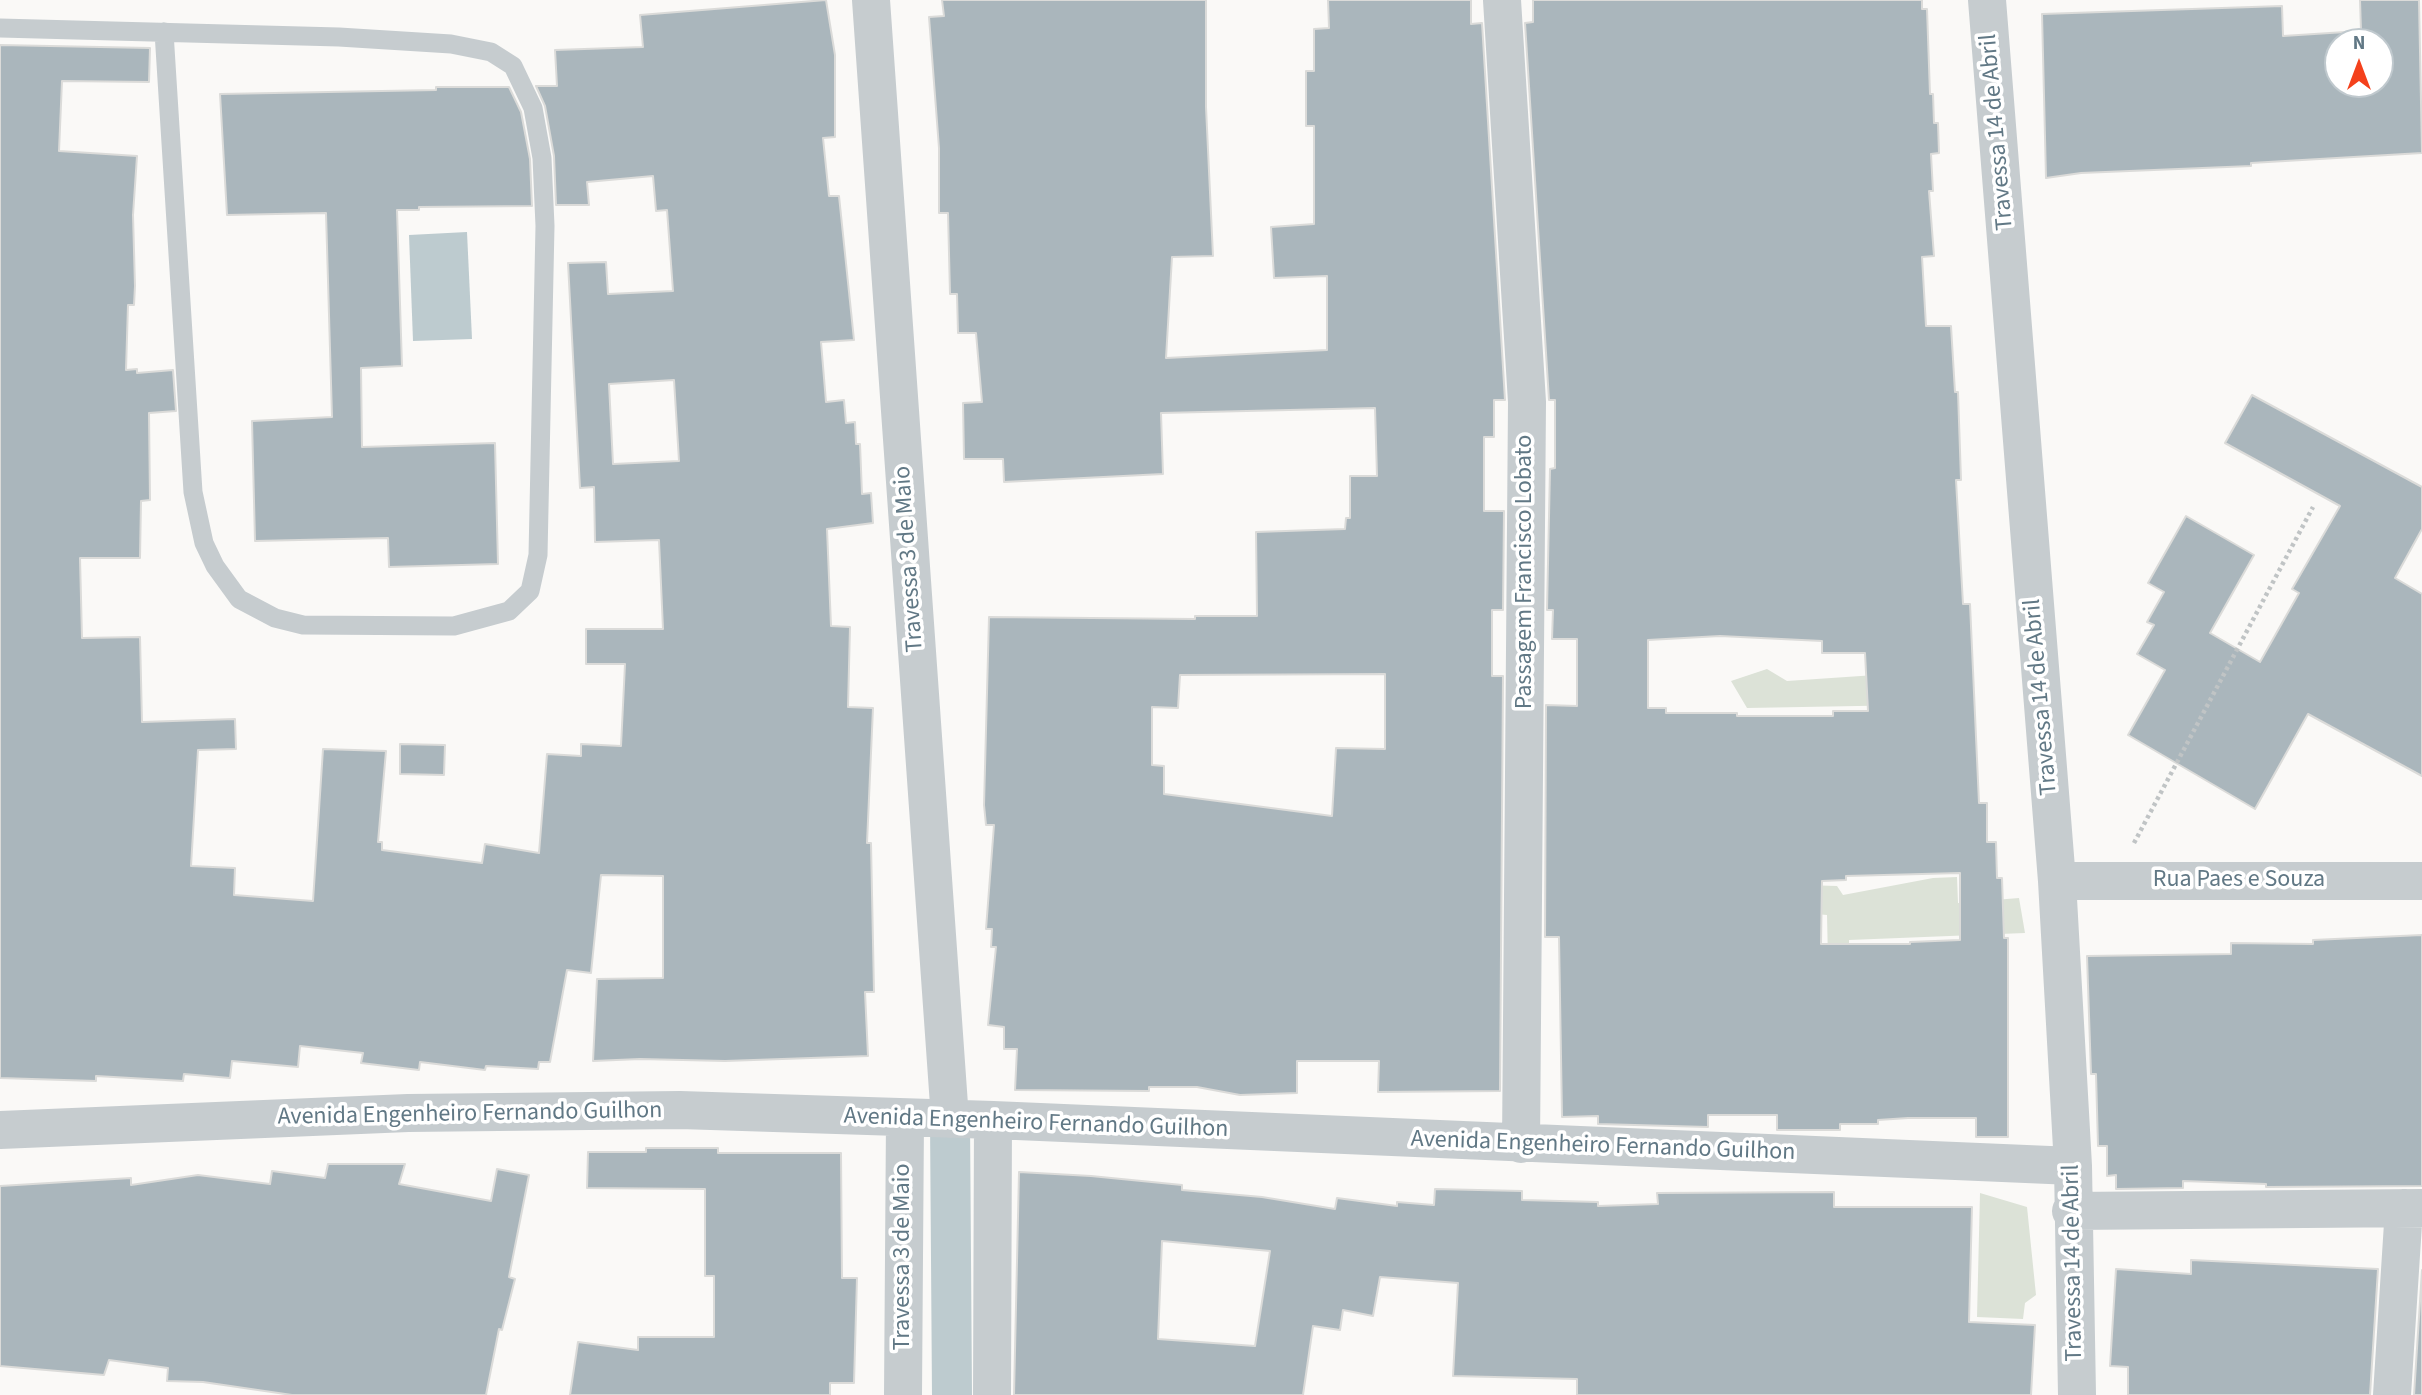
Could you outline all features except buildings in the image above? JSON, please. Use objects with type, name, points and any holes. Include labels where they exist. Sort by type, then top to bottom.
[{"type":"street","name":"Travessa 3 de Maio","points":[[871,0],[950,1119]]},
{"type":"street","name":"Passagem Francisco Lobato","points":[[1502,0],[1527,402],[1521,1144]]},
{"type":"street","name":"Travessa 14 de Abril","points":[[1987,0],[2057,881],[2073,1166],[2071,1211],[2077,1395]]},
{"type":"street","name":"Rua Paes e Souza","points":[[2057,881],[2422,881]]},
{"type":"street","name":"Avenida Engenheiro Fernando Guilhon","points":[[0,1130],[517,1112],[680,1110],[905,1119],[993,1119],[2073,1166]]},
{"type":"street","name":"Travessa 3 de Maio","points":[[903,1395],[905,1119]]},
{"type":"street","points":[[992,1395],[993,1119]]},
{"type":"street","points":[[2071,1211],[2413,1208],[2392,1395]]},
{"type":"lane","points":[[0,28],[164,32],[339,37],[470,46],[504,58],[513,66],[533,108],[542,158],[545,226],[538,555],[530,591],[509,611],[454,626],[303,625],[275,618],[239,598],[215,566],[204,543],[193,492],[164,32]]},
{"type":"path","points":[[2114,881],[2313,507]]},
{"type":"shaded area","points":[[467,232],[472,339],[413,341],[409,235]]},
{"type":"shaded area","points":[[1767,669],[1787,681],[1964,669],[1969,704],[1747,708],[1731,681]]},
{"type":"shaded area","points":[[1957,877],[1958,903],[2019,898],[2025,933],[1849,940],[1847,1076],[1828,961],[1827,915],[1804,913],[1803,885],[1837,886],[1843,895],[1933,878]]},
{"type":"shaded area","points":[[1980,1193],[2027,1207],[2036,1295],[2025,1303],[2023,1319],[1977,1317]]},
{"type":"waterway","points":[[950,1119],[952,1395]]}]
